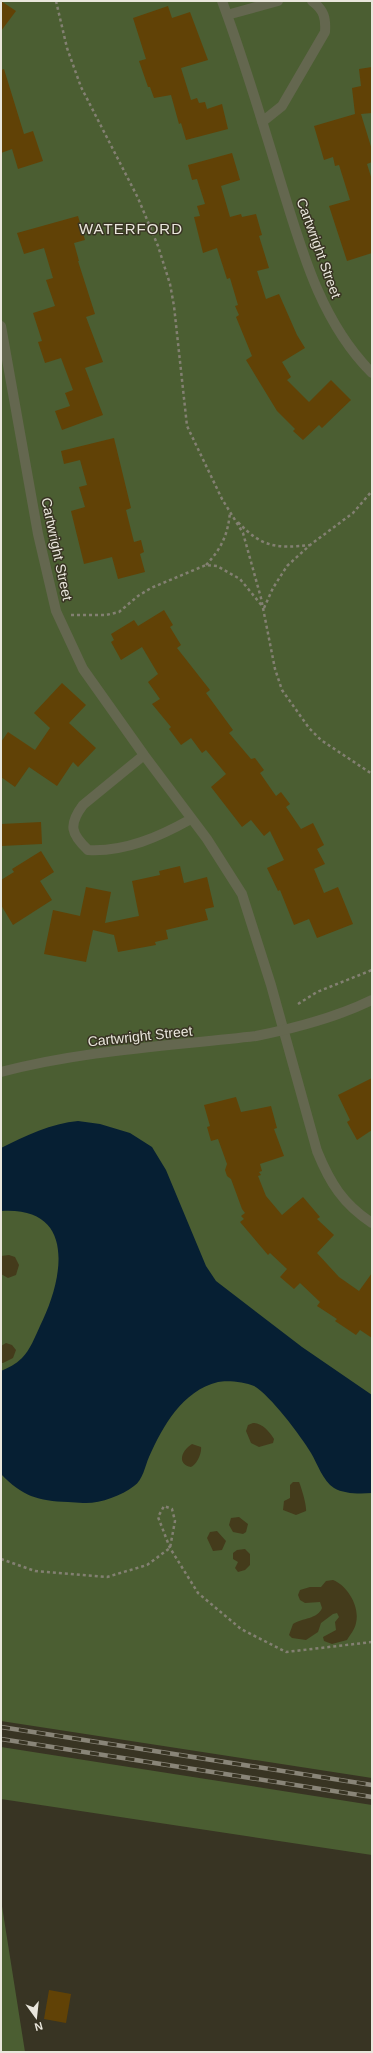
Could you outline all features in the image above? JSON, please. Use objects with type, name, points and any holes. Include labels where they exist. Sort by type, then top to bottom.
[{"type":"street","name":"Cartwright Street","points":[[222,1],[301,247],[319,295],[339,332],[360,361],[372,373]]},
{"type":"street","points":[[227,15],[278,1]]},
{"type":"street","points":[[262,122],[282,106],[325,32],[326,19],[321,8],[312,1]]},
{"type":"street","name":"Cartwright Street","points":[[1,326],[38,534],[49,585],[59,618],[83,669],[144,756],[207,839],[242,894],[271,985],[282,1031],[317,1151],[328,1177],[351,1208],[372,1224]]},
{"type":"street","points":[[144,756],[83,805],[75,816],[73,826],[77,839],[88,850],[103,851],[144,842],[165,834],[191,819]]},
{"type":"street","name":"Cartwright Street","points":[[1,1072],[29,1065],[80,1056],[256,1036],[282,1031],[318,1022],[372,1000]]},
{"type":"path","points":[[56,1],[67,48],[81,87],[138,198],[158,246],[170,284],[174,306],[187,426],[222,499],[236,520],[247,532],[270,546],[282,548],[310,545]]},
{"type":"path","points":[[264,608],[273,588],[287,566],[310,545],[353,513],[372,491]]},
{"type":"path","points":[[206,566],[220,549],[225,539],[230,512]]},
{"type":"path","points":[[236,520],[251,559],[264,608],[275,669],[282,690],[293,708],[321,740],[372,774]]},
{"type":"path","points":[[59,618],[72,614],[106,614],[119,612],[138,596],[151,588],[206,566],[217,566],[240,579],[264,608]]},
{"type":"path","points":[[298,1004],[317,992],[372,970]]},
{"type":"path","points":[[1,1559],[35,1572],[107,1578],[147,1565],[170,1548],[175,1521],[172,1509],[164,1506],[158,1517],[170,1548],[198,1593],[241,1629],[286,1652],[372,1642]]},
{"type":"green space","points":[[1,1],[372,1],[372,1778],[1,1721]]},
{"type":"green space","points":[[1,1747],[372,1805],[372,1855],[1,1799]]},
{"type":"green space","points":[[1,1900],[25,2052],[1,2052]]},
{"type":"sand","points":[[9,1255],[15,1257],[19,1265],[16,1275],[8,1278],[1,1274],[1,1256]]},
{"type":"sand","points":[[6,1343],[12,1345],[16,1350],[13,1358],[1,1363],[1,1346]]},
{"type":"sand","points":[[253,1423],[259,1424],[268,1430],[274,1439],[273,1443],[259,1447],[251,1443],[246,1431],[248,1425]]},
{"type":"sand","points":[[192,1444],[201,1447],[201,1449],[197,1461],[191,1467],[183,1463],[182,1457],[183,1453]]},
{"type":"sand","points":[[293,1482],[299,1482],[306,1508],[306,1511],[296,1515],[283,1510],[284,1501],[290,1498],[290,1485]]},
{"type":"sand","points":[[239,1517],[248,1524],[246,1532],[243,1534],[233,1532],[229,1525],[231,1518]]},
{"type":"sand","points":[[217,1531],[226,1541],[222,1550],[213,1551],[207,1538],[210,1532]]},
{"type":"sand","points":[[245,1549],[250,1554],[250,1565],[245,1570],[238,1572],[235,1568],[238,1562],[233,1559],[233,1553],[237,1550]]},
{"type":"sand","points":[[333,1580],[348,1592],[352,1598],[356,1610],[357,1617],[354,1630],[347,1640],[332,1644],[324,1641],[323,1637],[336,1630],[335,1622],[339,1617],[337,1613],[333,1614],[321,1623],[318,1632],[306,1640],[292,1638],[289,1635],[293,1624],[317,1614],[322,1608],[320,1602],[305,1603],[300,1600],[298,1595],[300,1590],[310,1587],[321,1587],[326,1581]]},
{"type":"water","points":[[78,1121],[100,1124],[130,1133],[152,1147],[166,1170],[206,1266],[216,1281],[302,1347],[372,1395],[372,1493],[347,1492],[338,1490],[330,1485],[300,1437],[285,1416],[268,1398],[254,1386],[246,1383],[231,1381],[222,1381],[205,1387],[194,1393],[175,1411],[161,1433],[140,1480],[129,1490],[116,1496],[103,1501],[89,1503],[39,1499],[16,1488],[1,1474],[1,1371],[20,1360],[25,1355],[34,1339],[48,1308],[54,1288],[58,1268],[58,1249],[53,1233],[43,1220],[26,1213],[1,1211],[1,1148],[49,1127]]},
{"type":"building","points":[[1,1],[16,11],[1,31]]},
{"type":"building","points":[[168,6],[172,18],[190,12],[208,60],[181,68],[191,100],[197,98],[199,103],[205,102],[207,109],[222,104],[228,129],[186,140],[181,123],[179,124],[171,95],[154,98],[150,87],[148,87],[139,61],[146,59],[133,18]]},
{"type":"building","points":[[372,67],[372,113],[361,114],[372,150],[372,162],[367,164],[372,180],[372,253],[347,261],[329,206],[350,200],[339,165],[335,166],[333,157],[324,160],[314,126],[355,114],[352,88],[361,86],[359,69]]},
{"type":"building","points":[[4,69],[24,134],[33,131],[43,161],[18,169],[12,149],[1,153],[1,70]]},
{"type":"building","points":[[232,153],[240,180],[221,186],[230,217],[241,214],[242,217],[256,214],[262,235],[259,236],[269,268],[257,271],[266,299],[279,294],[297,335],[305,348],[282,362],[291,377],[287,380],[309,402],[331,380],[351,400],[322,428],[319,425],[303,440],[293,431],[295,429],[277,411],[246,360],[252,356],[236,317],[239,315],[235,306],[238,305],[230,278],[227,279],[217,248],[203,253],[194,217],[200,216],[197,206],[205,204],[197,179],[192,180],[188,165]]},
{"type":"building","points":[[78,216],[85,240],[74,243],[78,261],[95,314],[86,317],[103,362],[85,368],[103,415],[62,430],[55,411],[70,406],[65,393],[73,390],[61,358],[45,363],[38,342],[42,341],[33,313],[55,306],[46,280],[53,278],[44,248],[24,254],[17,233]]},
{"type":"building","points":[[114,438],[131,508],[126,510],[134,542],[141,540],[144,552],[140,554],[145,572],[118,579],[112,557],[84,564],[71,511],[85,507],[79,487],[87,485],[80,460],[64,464],[61,451]]},
{"type":"building","points":[[164,610],[173,625],[170,627],[181,645],[177,648],[210,690],[206,693],[233,730],[229,733],[251,759],[255,758],[264,770],[260,773],[276,796],[281,792],[290,804],[286,807],[301,829],[313,823],[324,845],[317,849],[325,864],[314,869],[324,893],[338,887],[353,924],[317,938],[309,919],[294,925],[280,890],[278,891],[267,868],[284,860],[270,831],[264,836],[251,820],[242,827],[211,787],[226,774],[206,750],[202,753],[191,738],[181,745],[169,729],[171,727],[152,704],[160,699],[148,682],[158,674],[142,647],[121,660],[111,642],[114,640],[111,634],[134,620],[138,626]]},
{"type":"building","points":[[62,683],[86,705],[69,723],[96,748],[78,767],[73,762],[57,786],[29,767],[15,787],[1,777],[1,742],[8,732],[35,750],[50,728],[34,713]]},
{"type":"building","points":[[41,822],[42,844],[1,846],[1,824]]},
{"type":"building","points":[[41,851],[54,872],[40,881],[52,900],[13,925],[1,905],[1,880],[14,872],[12,869]]},
{"type":"building","points":[[180,866],[184,883],[207,877],[214,907],[205,909],[208,920],[166,930],[168,939],[155,942],[156,945],[118,952],[114,935],[93,930],[86,962],[44,954],[53,910],[80,916],[86,887],[111,892],[105,923],[139,916],[132,881],[160,875],[159,871]]},
{"type":"building","points":[[372,1078],[372,1130],[357,1140],[347,1122],[350,1120],[338,1095]]},
{"type":"building","points":[[236,1097],[241,1112],[271,1106],[277,1128],[274,1129],[284,1156],[260,1164],[262,1171],[259,1172],[261,1175],[258,1176],[266,1196],[282,1215],[303,1197],[320,1217],[317,1219],[334,1235],[317,1253],[339,1277],[359,1291],[372,1273],[372,1338],[360,1330],[356,1335],[335,1321],[337,1319],[317,1306],[320,1302],[300,1283],[294,1289],[280,1277],[287,1269],[270,1253],[268,1255],[240,1222],[244,1219],[241,1216],[245,1213],[242,1209],[231,1179],[227,1176],[225,1170],[227,1164],[218,1139],[211,1141],[207,1127],[210,1126],[204,1105]]},
{"type":"building","points":[[49,1990],[71,1994],[66,2023],[44,2019]]},
{"type":"railway","points":[[1,1727],[372,1785]]},
{"type":"railway","points":[[1,1739],[372,1797]]},
{"type":"district","name":"WATERFORD","points":[[131,229]]}]
